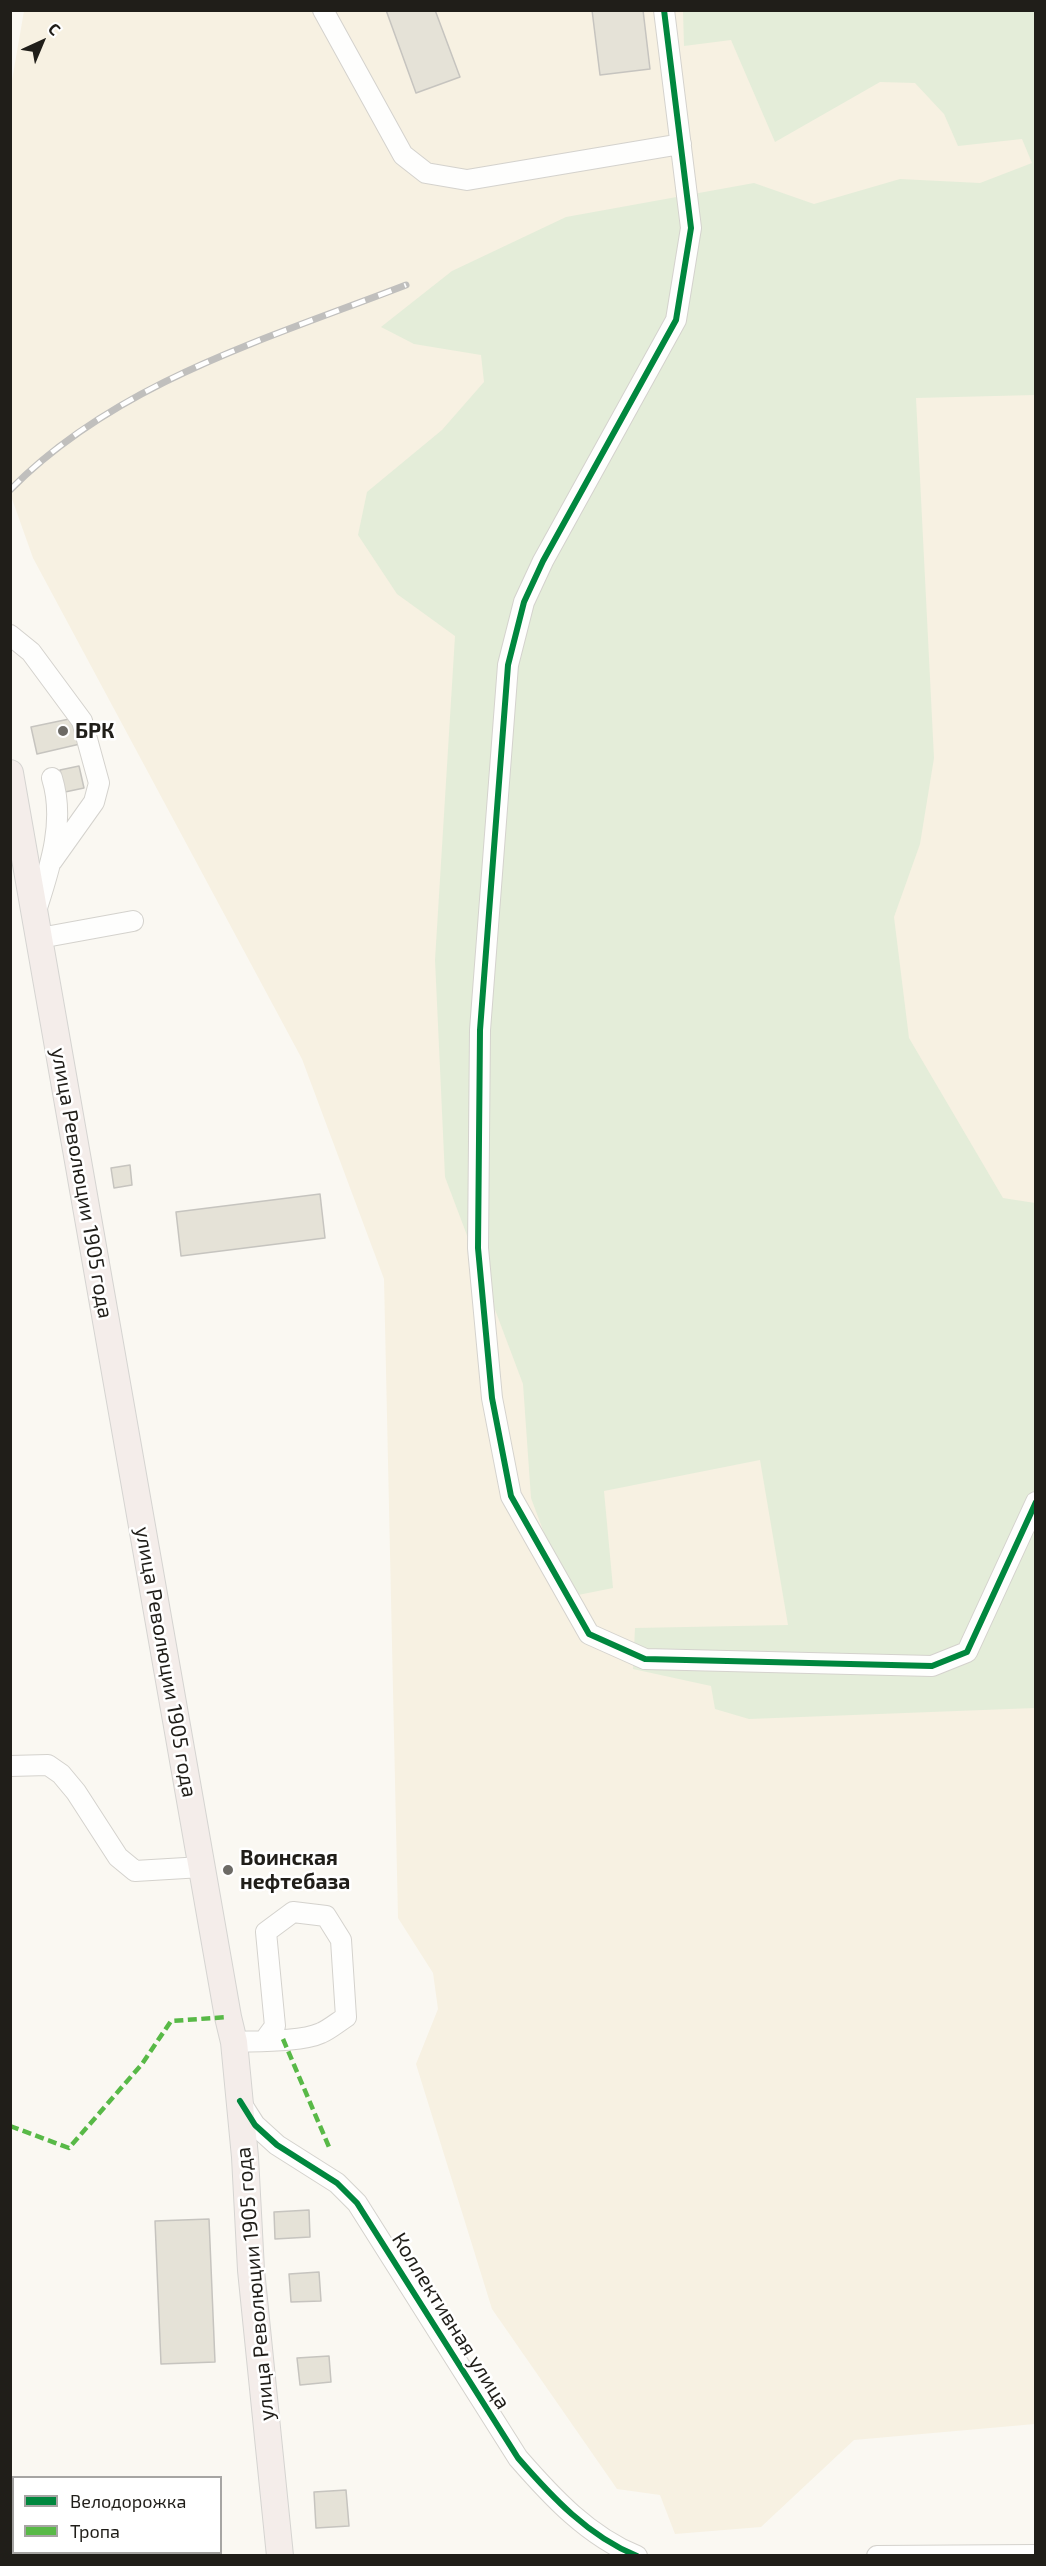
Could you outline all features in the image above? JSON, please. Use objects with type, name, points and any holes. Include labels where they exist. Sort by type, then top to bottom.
[{"type":"main road","name":"улица Революции 1905 года","points":[[10,773],[234,2042],[245,2157],[252,2270],[280,2556]]},
{"type":"street","points":[[323,10],[403,155],[426,173],[467,180],[681,144]]},
{"type":"street","points":[[664,10],[691,228],[676,320],[543,561],[524,602],[508,665],[480,1030],[478,1248],[492,1398],[510,1496],[589,1634],[645,1659],[932,1666],[967,1652],[1035,1502]]},
{"type":"street","points":[[10,634],[31,652],[82,721],[99,783],[94,802],[52,861]]},
{"type":"street","points":[[52,778],[57,795],[57,813],[52,861],[37,926],[133,921]]},
{"type":"street","points":[[10,1766],[48,1765],[61,1774],[76,1792],[118,1857],[135,1871],[202,1866]]},
{"type":"street","points":[[234,2042],[264,2041],[319,2034],[346,2017],[341,1940],[326,1916],[293,1912],[266,1932],[275,2026],[264,2041]]},
{"type":"street","name":"Коллективная улица","points":[[240,2101],[255,2126],[277,2145],[337,2183],[357,2203],[518,2458],[549,2494],[585,2526],[617,2548],[637,2556]]},
{"type":"street","points":[[245,2157],[277,2145]]},
{"type":"street","points":[[877,2556],[1035,2555]]},
{"type":"shaded area","points":[[24,11],[1035,11],[1035,2424],[854,2440],[761,2527],[675,2534],[660,2495],[617,2489],[492,2309],[416,2064],[438,2009],[433,1973],[398,1918],[384,1279],[302,1059],[33,558],[11,496],[10,92]]},
{"type":"green space","points":[[683,11],[1035,11],[1035,395],[916,398],[934,758],[920,844],[894,917],[909,1038],[1003,1198],[1035,1203],[1035,1708],[749,1719],[715,1709],[711,1686],[633,1669],[635,1628],[788,1625],[760,1460],[604,1491],[613,1588],[568,1597],[531,1498],[523,1384],[445,1177],[435,960],[455,636],[397,594],[358,535],[367,492],[442,430],[484,382],[481,355],[414,344],[381,327],[452,271],[566,217],[754,183],[814,204],[900,179],[980,183],[1032,163],[1022,139],[958,146],[944,114],[915,83],[880,82],[775,142],[731,40],[684,46]]},
{"type":"building","points":[[386,10],[435,10],[460,77],[416,93]]},
{"type":"building","points":[[592,10],[643,10],[650,69],[600,75]]},
{"type":"building","points":[[74,718],[80,744],[37,754],[31,727]]},
{"type":"building","points":[[79,766],[84,788],[65,792],[60,770]]},
{"type":"building","points":[[130,1165],[132,1185],[114,1188],[111,1168]]},
{"type":"building","points":[[320,1194],[325,1238],[181,1256],[176,1212]]},
{"type":"building","points":[[309,2210],[310,2237],[275,2239],[274,2212]]},
{"type":"building","points":[[209,2219],[215,2362],[161,2364],[155,2221]]},
{"type":"building","points":[[319,2272],[321,2301],[291,2302],[289,2274]]},
{"type":"building","points":[[329,2356],[331,2382],[300,2385],[297,2358]]},
{"type":"building","points":[[346,2490],[349,2526],[316,2528],[314,2492]]},
{"type":"railway","points":[[10,490],[52,452],[97,420],[146,392],[248,345],[406,285]]},
{"type":"marked path","points":[[10,2126],[69,2148],[142,2064],[171,2021],[228,2017]]},
{"type":"marked path","points":[[283,2039],[329,2147]]},
{"type":"cycle path","points":[[664,10],[691,228],[676,320],[543,561],[524,602],[508,665],[480,1030],[478,1248],[492,1398],[511,1496],[589,1634],[645,1659],[932,1666],[967,1652],[1036,1502]]},
{"type":"cycle path","points":[[240,2101],[255,2125],[277,2145],[337,2183],[357,2203],[518,2458],[572,2514],[603,2538],[637,2556]]},
{"type":"place","name":"БРК","points":[[63,731]]},
{"type":"place","name":"Воинская нефтебаза","points":[[228,1870]]}]
